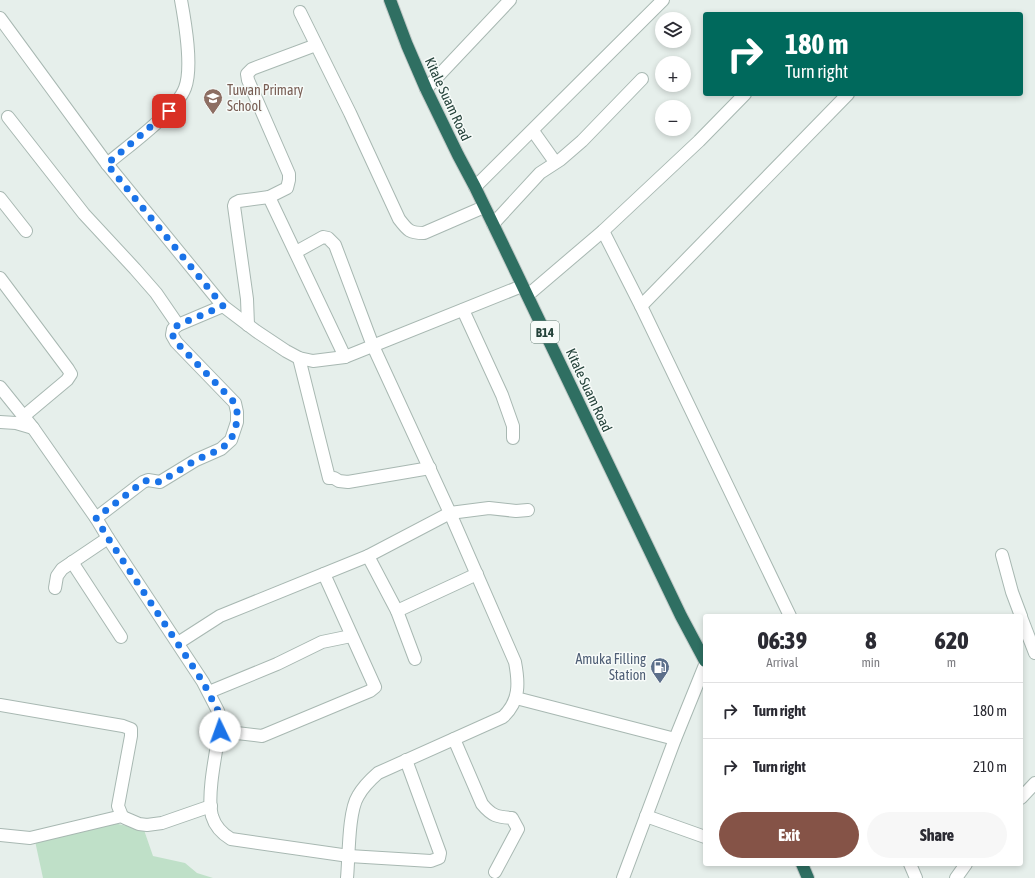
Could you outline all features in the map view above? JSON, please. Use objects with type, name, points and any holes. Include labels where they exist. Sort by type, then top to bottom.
[{"type":"highway","name":"Kitale Suam Road","points":[[390,0],[426,89],[493,224],[681,616],[703,657]]},
{"type":"highway","points":[[803,866],[808,878]]},
{"type":"street","points":[[107,164],[161,119],[177,102],[186,87],[188,55],[181,0]]},
{"type":"street","points":[[426,89],[510,0]]},
{"type":"street","points":[[475,187],[663,0]]},
{"type":"street","points":[[300,12],[350,113],[399,219],[406,229],[414,233],[424,232],[484,207]]},
{"type":"street","points":[[0,18],[107,164],[223,306],[286,351],[299,358],[314,361],[345,357],[463,310],[525,291],[603,231],[699,141],[743,96]]},
{"type":"street","points":[[248,325],[247,299],[234,206],[235,203],[239,201],[269,197],[287,188],[289,174],[248,80],[248,74],[252,69],[316,45]]},
{"type":"street","points":[[493,224],[540,172],[548,169],[582,141],[642,79]]},
{"type":"street","points":[[641,306],[846,96]]},
{"type":"street","points":[[8,117],[84,214],[156,294],[178,325]]},
{"type":"street","points":[[533,131],[555,162]]},
{"type":"street","points":[[269,197],[345,357]]},
{"type":"street","points":[[0,198],[26,231]]},
{"type":"street","points":[[603,231],[641,306],[789,614]]},
{"type":"street","points":[[296,252],[323,238],[328,238],[335,245],[374,346],[450,512],[515,662],[517,671],[516,698],[513,707],[503,717],[378,773],[368,781],[357,797],[352,809],[347,878]]},
{"type":"street","points":[[0,278],[71,374],[67,380],[24,416]]},
{"type":"street","points":[[96,518],[143,482],[148,480],[160,482],[196,460],[221,449],[231,440],[237,422],[235,403],[176,342],[172,334],[173,329],[178,325],[223,306]]},
{"type":"street","points":[[463,310],[502,395],[513,426],[513,438]]},
{"type":"street","points":[[299,358],[329,478],[348,482],[430,468]]},
{"type":"street","points":[[0,387],[34,428],[96,518],[209,692],[221,721],[211,789],[212,816],[224,835],[231,839],[349,856],[431,861],[439,858],[440,853],[406,760]]},
{"type":"street","points":[[0,422],[16,423],[34,428]]},
{"type":"street","points":[[178,643],[220,616],[368,556],[450,512],[489,508],[528,510]]},
{"type":"street","points":[[55,588],[57,576],[62,569],[108,538]]},
{"type":"street","points":[[1002,555],[1020,614]]},
{"type":"street","points":[[368,556],[397,611],[416,659]]},
{"type":"street","points":[[72,562],[121,637]]},
{"type":"street","points":[[220,731],[262,736],[370,691],[375,687],[324,574]]},
{"type":"street","points":[[397,611],[477,574]]},
{"type":"street","points":[[1023,622],[1035,653]]},
{"type":"street","points":[[209,692],[277,664],[322,642],[351,636]]},
{"type":"street","points":[[623,878],[675,739],[703,670]]},
{"type":"street","points":[[516,698],[675,739]]},
{"type":"street","points":[[0,705],[123,726],[131,729],[118,806],[122,816],[131,821],[139,824],[154,825],[211,806]]},
{"type":"street","points":[[454,739],[482,804],[488,812],[497,817],[512,818],[518,829],[495,872]]},
{"type":"street","points":[[1023,796],[1035,783]]},
{"type":"street","points":[[0,835],[30,838],[122,816]]},
{"type":"street","points":[[646,816],[703,836]]},
{"type":"street","points":[[911,866],[916,878]]},
{"type":"street","points":[[956,878],[965,866]]},
{"type":"green space","points":[[114,823],[144,830],[153,856],[185,863],[197,873],[213,878],[43,878],[35,841],[86,831]]},
{"type":"place","name":"Tuwan Primary School","points":[[213,115]]},
{"type":"place","name":"Amuka Filling Station","points":[[660,684]]},
{"type":"route","points":[[169,111],[107,164],[223,306],[178,325],[173,329],[172,334],[176,342],[235,403],[237,422],[231,440],[221,449],[196,460],[160,482],[148,480],[143,482],[96,518],[203,682],[218,711],[221,721],[220,731]]}]
